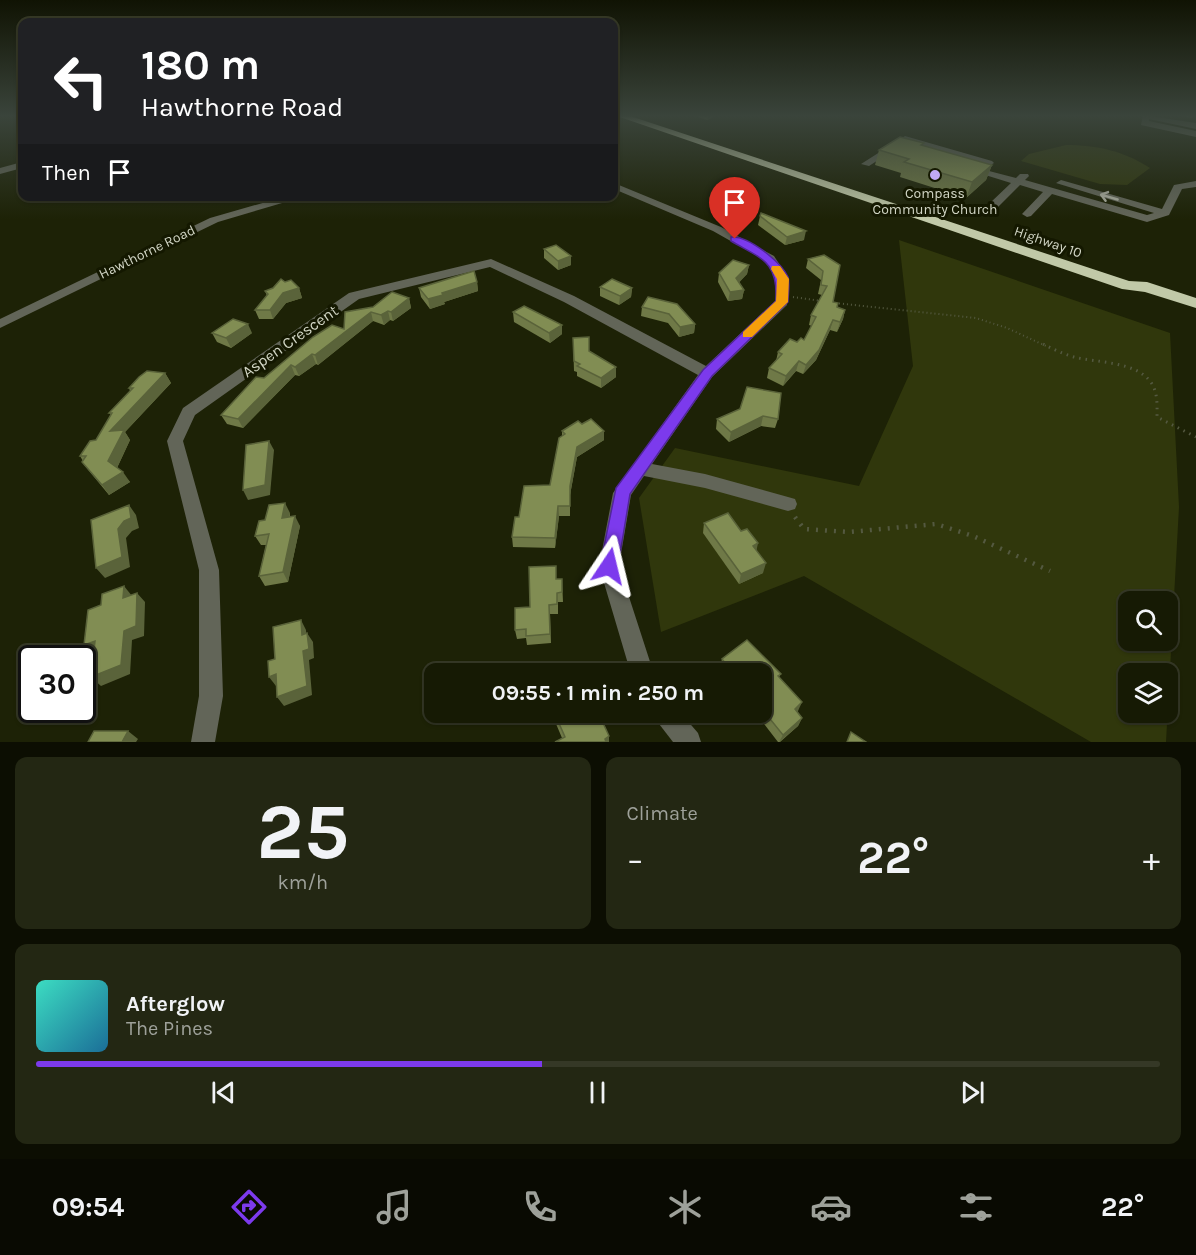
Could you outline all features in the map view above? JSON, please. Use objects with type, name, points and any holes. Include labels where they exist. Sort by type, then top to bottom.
[{"type":"highway","name":"Highway 10","points":[[720,150],[1127,286],[1147,287],[1196,303]]},
{"type":"highway","name":"Highway 10","points":[[1127,286],[1142,298],[1196,316]]},
{"type":"street","points":[[866,164],[888,150]]},
{"type":"street","points":[[907,150],[1049,191],[1077,204],[1144,223],[1165,213],[1178,187],[1196,184]]},
{"type":"street","points":[[943,150],[1165,213]]},
{"type":"street","points":[[970,168],[980,160]]},
{"type":"street","points":[[0,171],[18,166]]},
{"type":"street","points":[[994,205],[1027,174]]},
{"type":"street","points":[[618,188],[717,230],[770,259],[783,279],[782,302],[707,373],[622,493],[609,566],[640,663]]},
{"type":"street","points":[[1027,214],[1049,191]]},
{"type":"street","name":"Hawthorne Road","points":[[0,324],[214,220],[283,201]]},
{"type":"street","name":"Aspen Crescent","points":[[203,742],[211,696],[209,570],[174,441],[189,412],[354,296],[491,263],[569,299],[707,373]]},
{"type":"street","points":[[640,468],[705,481],[788,504]]},
{"type":"street","points":[[673,723],[689,742]]},
{"type":"path","points":[[782,296],[893,310],[959,314],[1003,326],[1071,357],[1121,364],[1141,372],[1156,389],[1159,405],[1157,417],[1196,437]]},
{"type":"path","points":[[788,504],[804,529],[849,532],[936,524],[973,536],[1050,571]]},
{"type":"green space","points":[[1047,150],[1108,150],[1130,157],[1150,168],[1127,185],[1100,184],[1021,161],[1029,154]]},
{"type":"green space","points":[[899,240],[1170,333],[1179,507],[1174,591],[1118,591],[1118,651],[1171,651],[1170,663],[1118,663],[1118,723],[1167,723],[1166,742],[1091,742],[804,576],[661,632],[639,498],[675,448],[859,486],[913,366]]},
{"type":"building","points":[[879,150],[937,150],[992,165],[972,182],[904,162],[909,159]]},
{"type":"building","points":[[761,213],[806,231],[787,237],[760,216]]},
{"type":"building","points":[[556,245],[571,256],[558,261],[544,249]]},
{"type":"building","points":[[824,255],[840,265],[833,302],[838,303],[837,307],[845,310],[840,322],[833,320],[819,350],[806,365],[799,361],[786,376],[769,368],[782,354],[778,352],[790,339],[797,342],[801,338],[804,340],[816,317],[811,315],[827,286],[821,285],[823,271],[808,259]]},
{"type":"building","points":[[733,260],[749,265],[736,278],[744,290],[730,292],[719,273]]},
{"type":"building","points":[[474,271],[477,282],[442,293],[443,295],[428,299],[419,288]]},
{"type":"building","points":[[281,279],[285,282],[291,280],[299,288],[283,293],[270,310],[255,310],[268,294],[265,291],[273,288]]},
{"type":"building","points":[[612,279],[632,288],[620,296],[600,287]]},
{"type":"building","points":[[392,292],[409,298],[391,312],[388,311],[381,315],[371,312],[315,355],[312,354],[295,367],[291,365],[238,419],[221,415],[256,377],[264,378],[313,337],[332,325],[344,329],[345,312],[373,307]]},
{"type":"building","points":[[648,297],[677,304],[695,324],[680,327],[669,314],[642,307]]},
{"type":"building","points":[[524,306],[562,325],[549,333],[513,312]]},
{"type":"building","points":[[233,319],[248,324],[226,338],[212,333]]},
{"type":"building","points":[[589,337],[589,351],[616,367],[601,378],[577,366],[580,364],[574,361],[573,338]]},
{"type":"building","points":[[147,371],[165,373],[110,431],[124,430],[108,461],[123,472],[102,485],[82,462],[86,456],[80,456],[90,441],[96,440],[112,413],[109,413],[133,388],[129,388]]},
{"type":"building","points":[[747,387],[781,393],[778,419],[763,416],[731,432],[717,419],[740,409]]},
{"type":"building","points":[[591,419],[604,431],[577,447],[570,486],[570,506],[558,506],[555,538],[512,537],[515,517],[519,517],[524,486],[550,485],[559,438],[565,434],[562,431],[578,421],[582,424]]},
{"type":"building","points":[[269,441],[265,485],[243,490],[246,445]]},
{"type":"building","points":[[285,503],[282,518],[295,516],[283,572],[259,576],[269,534],[255,536],[259,521],[265,520],[269,505]]},
{"type":"building","points":[[129,505],[131,518],[124,521],[118,529],[122,557],[96,568],[91,520]]},
{"type":"building","points":[[728,513],[741,531],[747,529],[758,543],[753,546],[766,563],[741,574],[704,523]]},
{"type":"building","points":[[556,566],[556,579],[562,579],[562,592],[557,593],[557,604],[549,605],[550,634],[526,636],[526,629],[515,630],[515,608],[530,607],[529,567]]},
{"type":"building","points":[[124,586],[123,598],[137,593],[136,626],[124,631],[121,665],[96,675],[95,641],[84,645],[88,610],[101,605],[102,594]]},
{"type":"building","points":[[301,620],[302,635],[307,633],[309,649],[303,651],[307,686],[277,697],[276,674],[269,677],[268,661],[275,659],[273,627]]},
{"type":"building","points":[[747,640],[770,663],[725,663],[722,659]]},
{"type":"building","points":[[772,665],[781,674],[778,676],[802,702],[795,709],[802,718],[783,735],[772,721]]},
{"type":"building","points":[[559,723],[603,723],[609,736],[605,739],[606,742],[555,742],[565,737]]},
{"type":"building","points":[[94,731],[128,731],[122,742],[88,742]]},
{"type":"building","points":[[851,732],[866,742],[847,742]]},
{"type":"slow traffic","points":[[748,334],[782,302],[783,279],[776,269]]},
{"type":"place","name":"Compass Community Church","points":[[935,175]]},
{"type":"route","points":[[609,566],[622,493],[707,373],[782,302],[783,279],[770,259],[735,239]]}]
